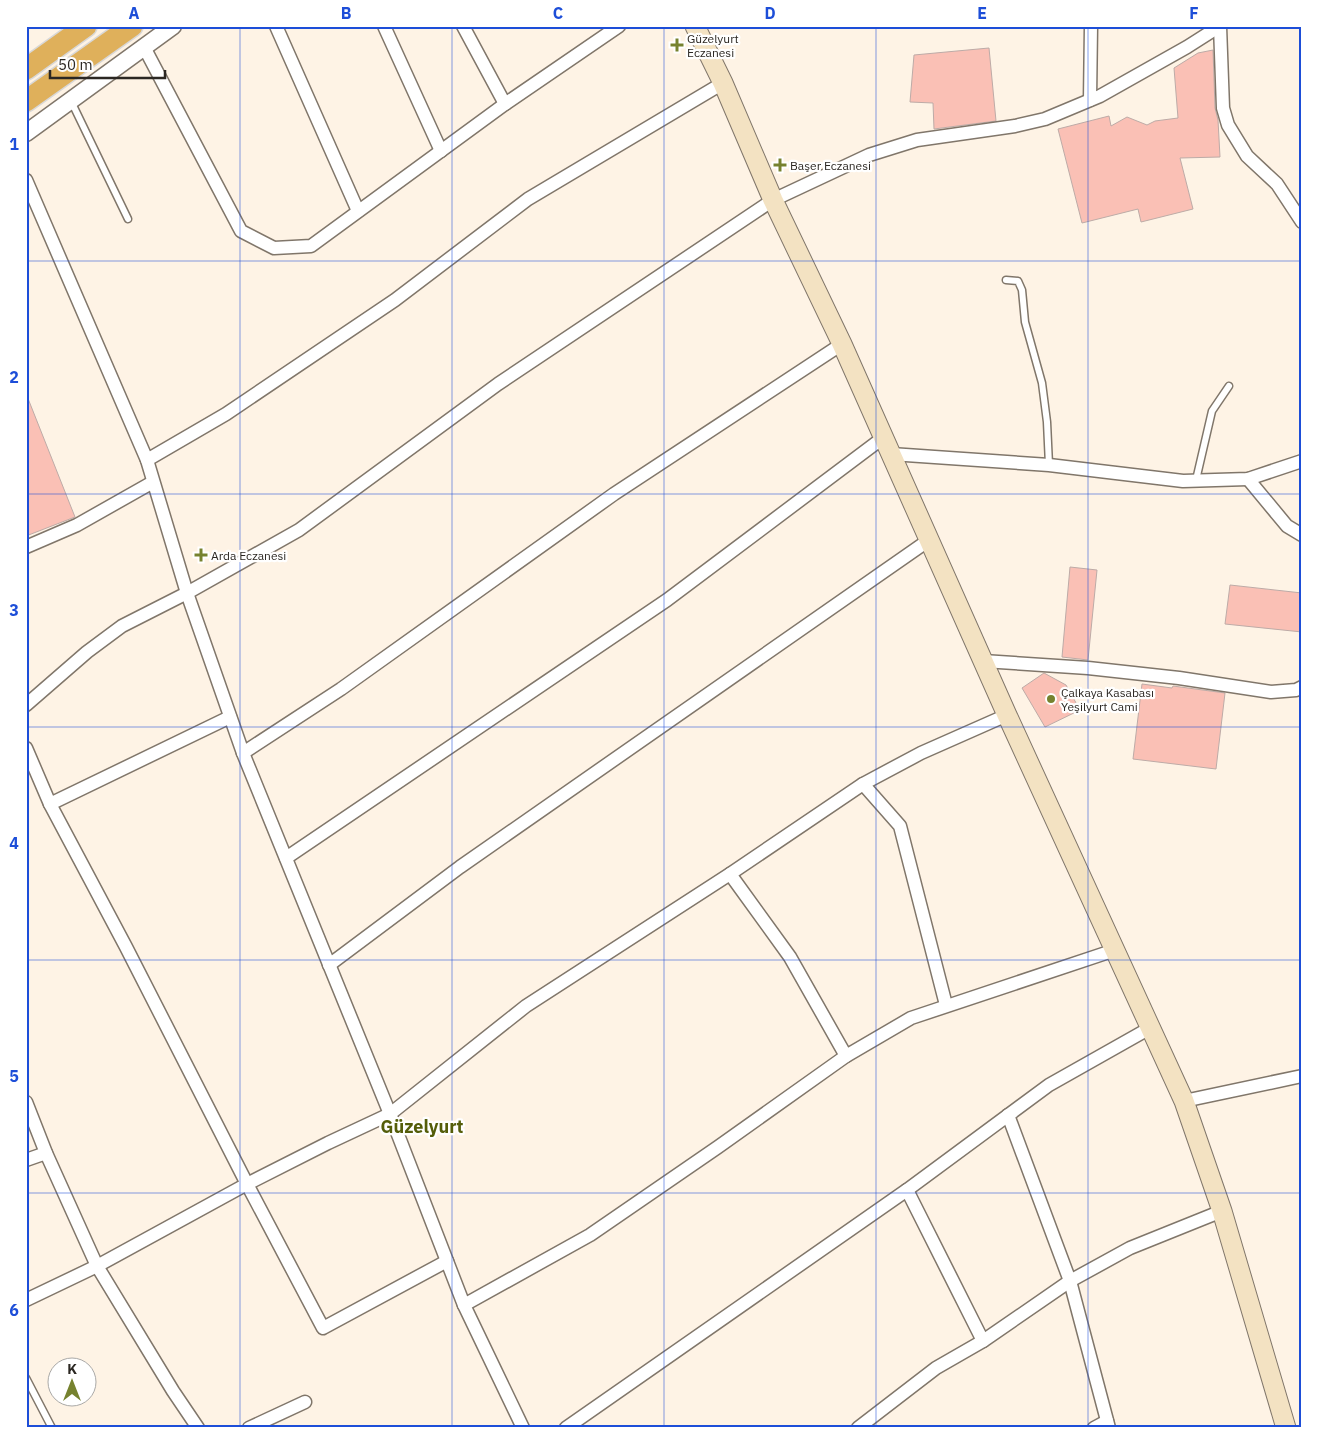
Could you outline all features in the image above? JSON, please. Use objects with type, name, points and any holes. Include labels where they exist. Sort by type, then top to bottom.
[{"type":"highway","points":[[26,69],[86,26]]},
{"type":"highway","points":[[26,101],[132,26]]},
{"type":"main road","points":[[695,26],[723,82],[773,200],[842,344],[1007,715],[1184,1101],[1222,1211],[1286,1428]]},
{"type":"street","points":[[26,133],[173,26]]},
{"type":"street","points":[[276,26],[358,211]]},
{"type":"street","points":[[384,26],[440,151]]},
{"type":"street","points":[[463,26],[506,104]]},
{"type":"street","points":[[144,47],[241,230],[274,248],[311,246],[440,151],[619,26]]},
{"type":"street","points":[[1090,26],[1090,100]]},
{"type":"street","points":[[26,705],[87,652],[122,626],[187,593],[299,530],[498,384],[773,200],[869,155],[909,142],[1014,126],[1045,119],[1090,100],[1180,52],[1220,26]]},
{"type":"street","points":[[1220,26],[1223,108],[1228,125],[1247,156],[1277,184],[1302,222]]},
{"type":"street","points":[[147,460],[226,414],[395,300],[528,199],[723,82]]},
{"type":"street","points":[[26,180],[147,460],[187,593],[243,753],[390,1114],[464,1305],[523,1428]]},
{"type":"street","points":[[243,753],[341,690],[614,494],[842,344]]},
{"type":"street","points":[[286,858],[667,600],[887,446],[1182,481],[1248,479],[1302,461]]},
{"type":"street","points":[[1248,479],[1287,526],[1302,535]]},
{"type":"street","points":[[26,547],[77,526],[153,482]]},
{"type":"street","points":[[329,965],[460,867],[929,540]]},
{"type":"street","points":[[984,661],[1088,668],[1170,677],[1271,692],[1296,690],[1302,687]]},
{"type":"street","points":[[26,1300],[97,1266],[328,1142],[390,1114],[526,1006],[730,874],[863,784],[921,753],[1007,715]]},
{"type":"street","points":[[50,804],[230,717]]},
{"type":"street","points":[[26,748],[50,804],[126,947],[322,1328],[447,1261]]},
{"type":"street","points":[[863,784],[900,826],[946,1005]]},
{"type":"street","points":[[730,874],[790,957],[846,1056]]},
{"type":"street","points":[[464,1305],[590,1235],[846,1056],[911,1018],[1115,950]]},
{"type":"street","points":[[566,1428],[907,1190],[1049,1085],[1150,1028]]},
{"type":"street","points":[[1184,1101],[1302,1076]]},
{"type":"street","points":[[26,1102],[46,1153],[97,1266],[172,1391],[198,1428]]},
{"type":"street","points":[[1008,1115],[1070,1281],[1108,1424],[1094,1428]]},
{"type":"street","points":[[26,1160],[46,1153]]},
{"type":"street","points":[[907,1190],[984,1341]]},
{"type":"street","points":[[858,1428],[936,1368],[984,1341],[1070,1281],[1130,1248],[1222,1211]]},
{"type":"street","points":[[248,1428],[305,1402]]},
{"type":"lane","points":[[71,100],[128,219]]},
{"type":"lane","points":[[1006,280],[1018,281],[1022,290],[1025,322],[1042,382],[1047,422],[1049,465]]},
{"type":"lane","points":[[1196,480],[1212,411],[1229,386]]},
{"type":"lane","points":[[26,1378],[52,1428]]},
{"type":"building","points":[[989,48],[996,121],[934,129],[933,103],[910,102],[914,55]]},
{"type":"building","points":[[1213,50],[1215,108],[1218,120],[1220,157],[1180,158],[1193,209],[1141,222],[1138,209],[1082,223],[1058,129],[1109,116],[1111,126],[1127,117],[1147,125],[1155,121],[1178,118],[1174,68],[1198,53]]},
{"type":"building","points":[[26,397],[75,517],[26,536]]},
{"type":"building","points":[[1070,567],[1097,570],[1088,660],[1062,657]]},
{"type":"building","points":[[1230,585],[1302,593],[1302,632],[1225,624]]},
{"type":"building","name":"Çalkaya Kasabası Yeşilyurt Cami","points":[[1044,673],[1066,685],[1080,710],[1045,727],[1022,688]]},
{"type":"building","points":[[1142,684],[1225,693],[1216,769],[1133,759]]},
{"type":"place","name":"Güzelyurt Eczanesi","points":[[677,45]]},
{"type":"place","name":"Başer Eczanesi","points":[[780,165]]},
{"type":"place","name":"Arda Eczanesi","points":[[201,555]]},
{"type":"place","name":"Çalkaya Kasabası Yeşilyurt Cami","points":[[1051,699]]},
{"type":"district","name":"Güzelyurt","points":[[422,1126]]}]
